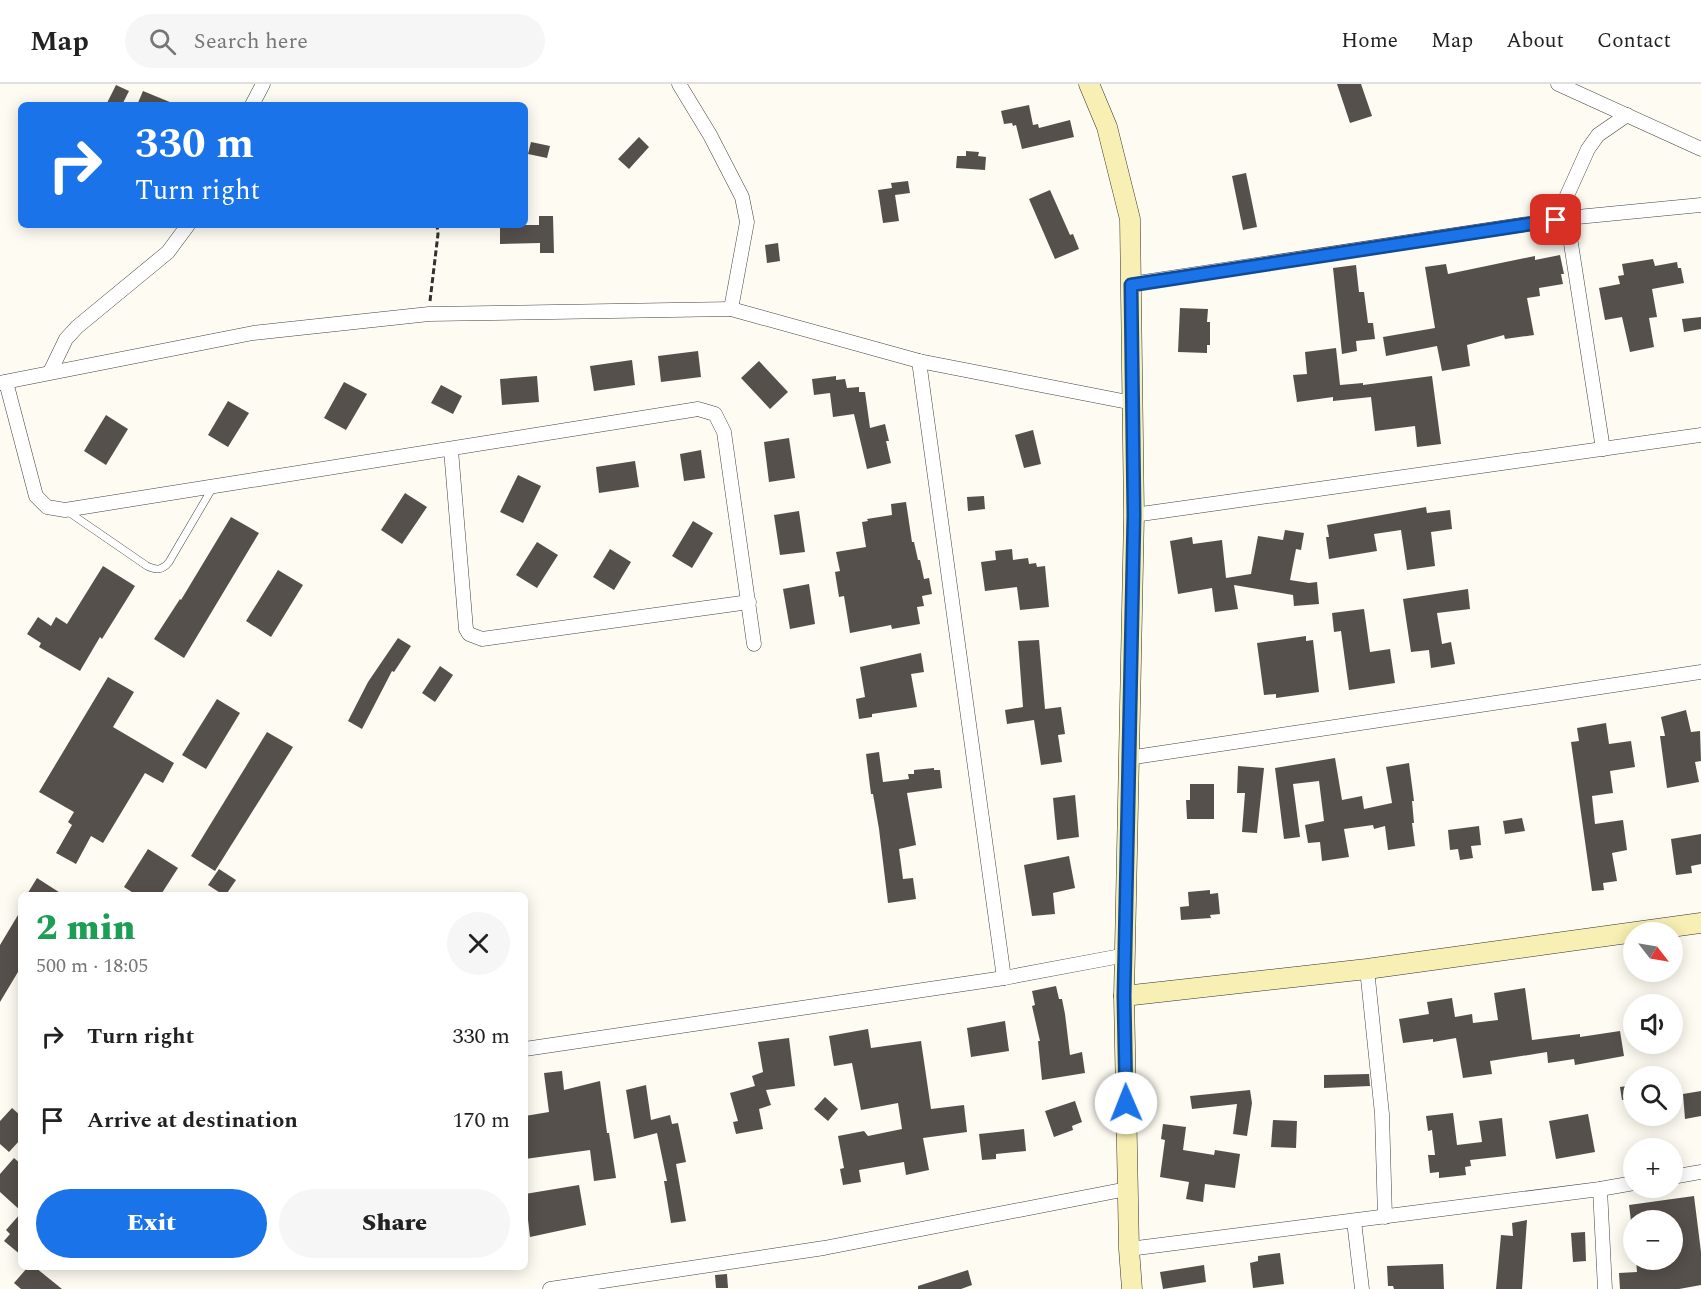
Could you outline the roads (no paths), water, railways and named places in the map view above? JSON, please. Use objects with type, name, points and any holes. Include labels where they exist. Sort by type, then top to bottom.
[{"type":"street","points":[[254,102],[263,84]]},
{"type":"street","points":[[679,84],[710,135],[742,197],[747,222],[731,309]]},
{"type":"street","points":[[1089,84],[1107,127],[1130,219],[1134,515],[1124,996],[1127,1190],[1132,1289]]},
{"type":"street","points":[[1558,84],[1701,149]]},
{"type":"street","points":[[1603,449],[1561,219],[1588,149],[1598,135],[1627,115]]},
{"type":"street","points":[[1131,285],[1561,219],[1701,205]]},
{"type":"street","points":[[50,372],[66,339],[77,327],[168,252],[186,228]]},
{"type":"street","points":[[754,644],[724,432],[715,414],[698,409],[66,510],[47,507],[36,496],[3,382],[253,333],[429,314],[731,309],[919,361],[1133,403]]},
{"type":"street","points":[[919,361],[1004,978]]},
{"type":"street","points":[[1134,515],[1701,435]]},
{"type":"street","points":[[451,450],[466,629],[469,634],[482,639],[749,602]]},
{"type":"street","points":[[1128,758],[1701,672]]},
{"type":"street","points":[[1124,996],[1367,969],[1701,923]]},
{"type":"street","points":[[528,1049],[1004,978],[1126,955]]},
{"type":"street","points":[[1367,969],[1381,1103],[1385,1217]]},
{"type":"street","points":[[1683,1175],[1701,1172]]},
{"type":"street","points":[[1129,1249],[1623,1185]]},
{"type":"street","points":[[1600,1189],[1605,1289]]},
{"type":"street","points":[[550,1289],[604,1285],[824,1248],[1127,1190]]},
{"type":"street","points":[[1354,1221],[1362,1289]]},
{"type":"lane","points":[[66,510],[147,566],[157,570],[165,567],[169,562],[213,487]]}]
